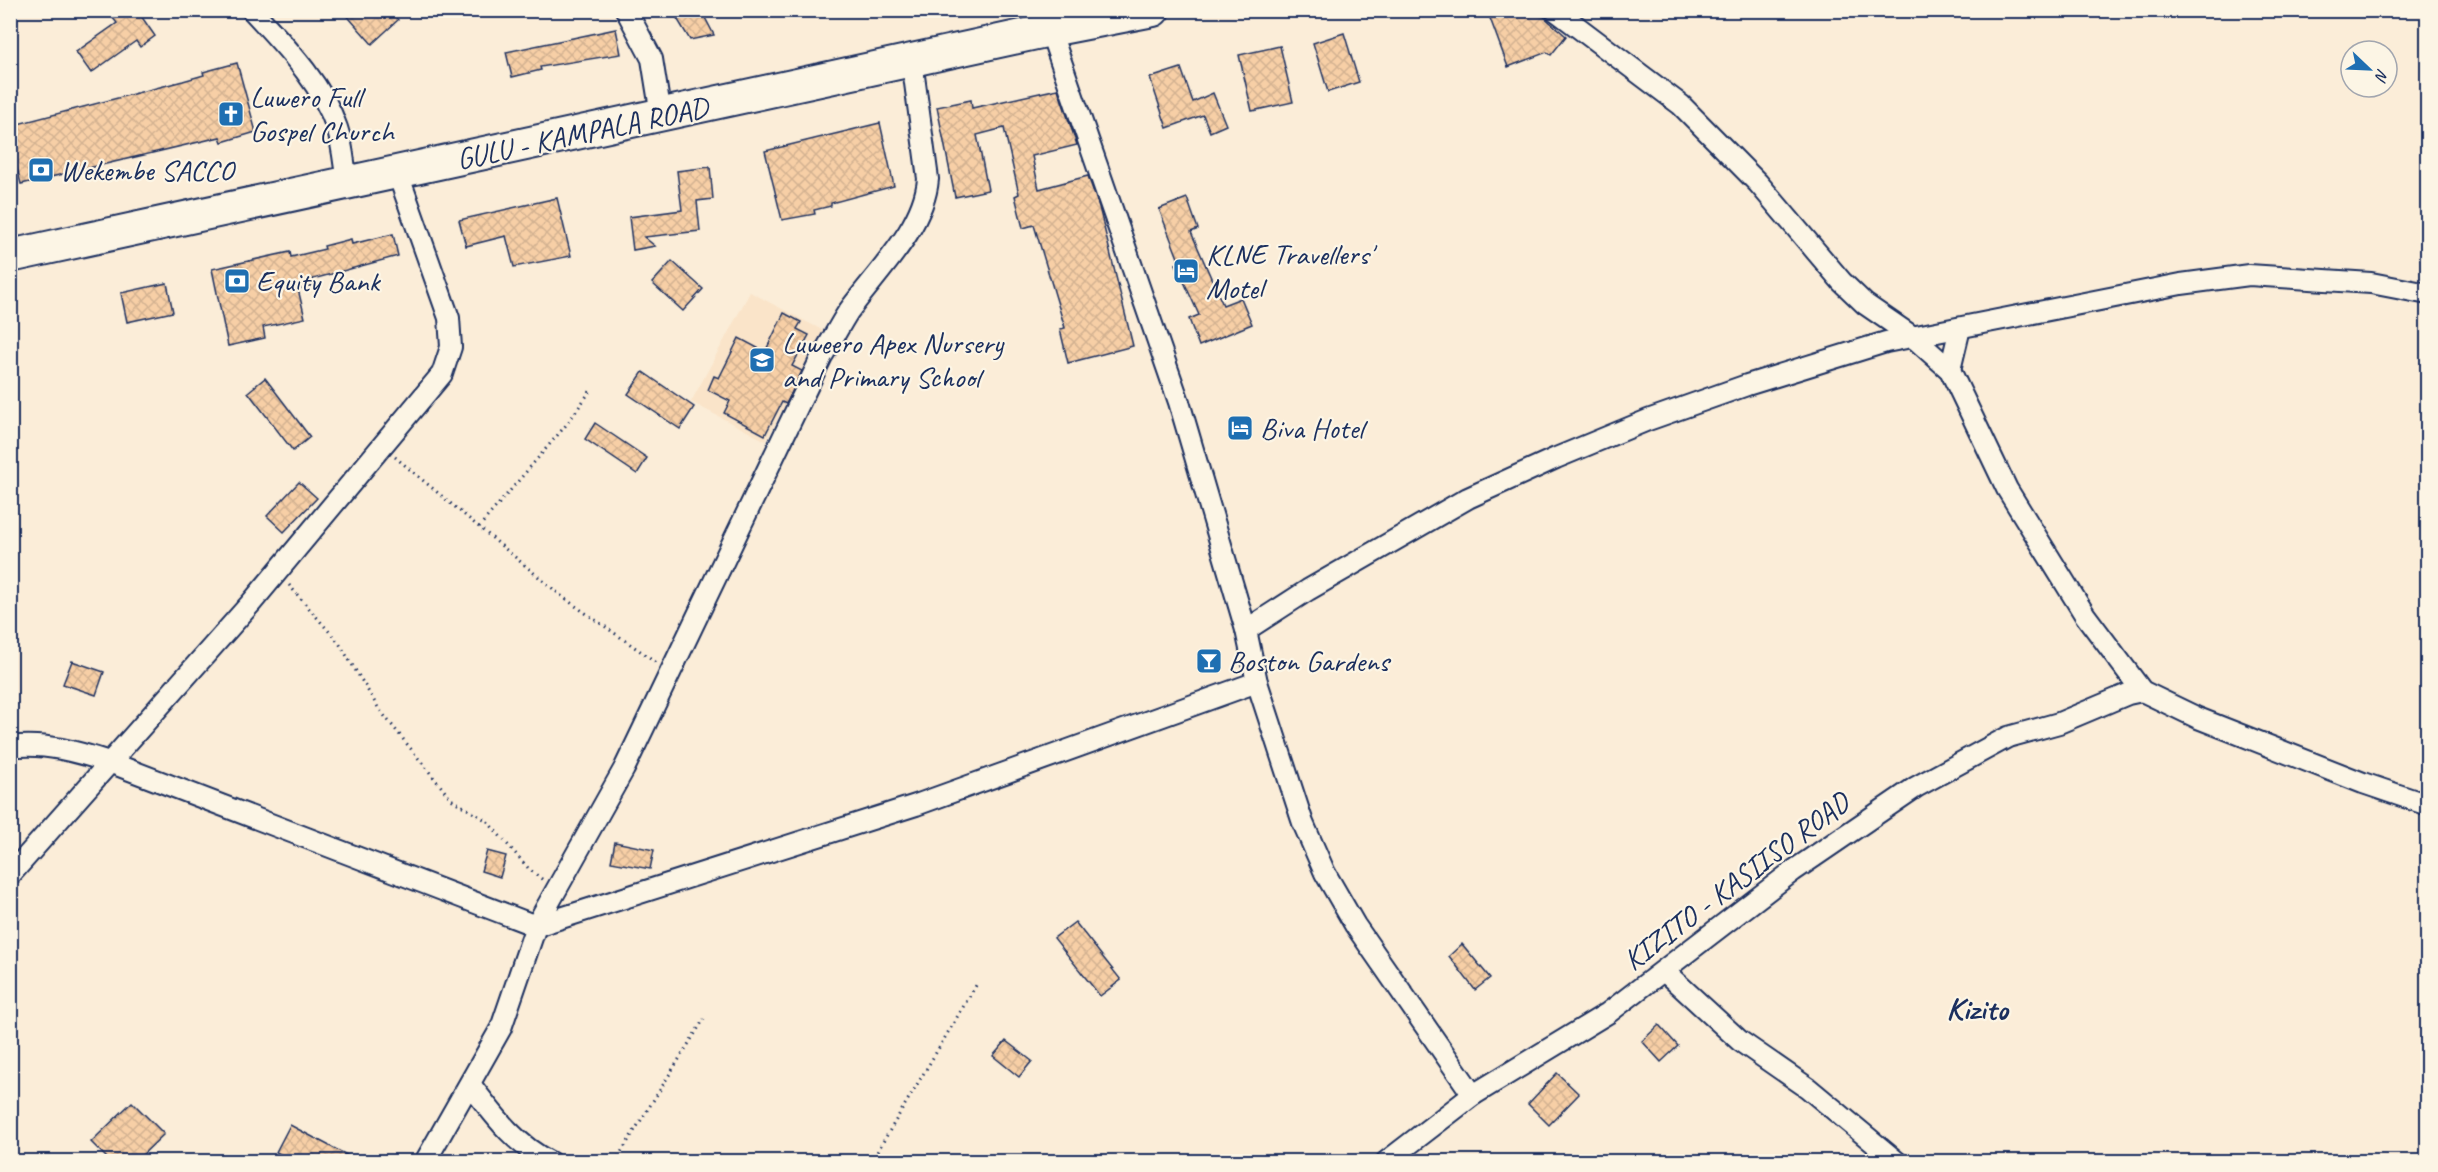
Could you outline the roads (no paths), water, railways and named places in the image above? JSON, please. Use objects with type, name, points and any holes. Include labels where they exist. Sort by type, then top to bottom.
[{"type":"main road","name":"GULU - KAMPALA ROAD","points":[[10,256],[398,174],[912,61],[1050,30],[1105,15],[1153,10]]},
{"type":"street","points":[[252,10],[302,68],[326,103],[337,129],[347,183]]},
{"type":"street","points":[[626,10],[652,59],[661,115]]},
{"type":"street","points":[[1555,10],[1681,105],[1758,183],[1842,282],[1865,303],[1913,337],[1950,370],[2007,489],[2085,615],[2142,691],[2198,718],[2363,783],[2427,805]]},
{"type":"street","points":[[1050,30],[1179,402],[1246,630],[1257,682],[1304,823],[1325,873],[1355,925],[1473,1095]]},
{"type":"street","points":[[425,1161],[501,1029],[536,926],[624,769],[822,356],[847,315],[916,221],[927,199],[928,179],[912,61]]},
{"type":"street","points":[[10,875],[278,572],[442,374],[451,347],[449,318],[398,174]]},
{"type":"street","points":[[1246,630],[1308,590],[1468,498],[1556,458],[1648,420],[1747,385],[1886,342],[2181,284],[2249,275],[2371,283],[2427,294]]},
{"type":"street","points":[[1950,370],[1960,328]]},
{"type":"street","points":[[10,747],[40,746],[64,749],[109,762],[536,926],[916,805],[1257,682]]},
{"type":"street","name":"KIZITO - KASIISO ROAD","points":[[1386,1161],[1473,1095],[1608,1014],[1793,871],[1916,787],[2008,737],[2059,723],[2127,694],[2142,691]]},
{"type":"street","points":[[1665,972],[1740,1041],[1808,1088],[1897,1161]]},
{"type":"street","points":[[470,1084],[500,1122],[519,1141],[550,1161]]},
{"type":"place","name":"Luwero Full Gospel Church","points":[[231,114]]},
{"type":"place","name":"Wekembe SACCO","points":[[41,170]]},
{"type":"place","name":"KLNE Travellers' Motel","points":[[1186,271]]},
{"type":"place","name":"Equity Bank","points":[[237,281]]},
{"type":"place","name":"Luweero Apex Nursery and Primary School","points":[[762,360]]},
{"type":"place","name":"Biva Hotel","points":[[1240,428]]},
{"type":"place","name":"Boston Gardens","points":[[1209,661]]},
{"type":"district","name":"Kizito","points":[[1977,1008]]}]
